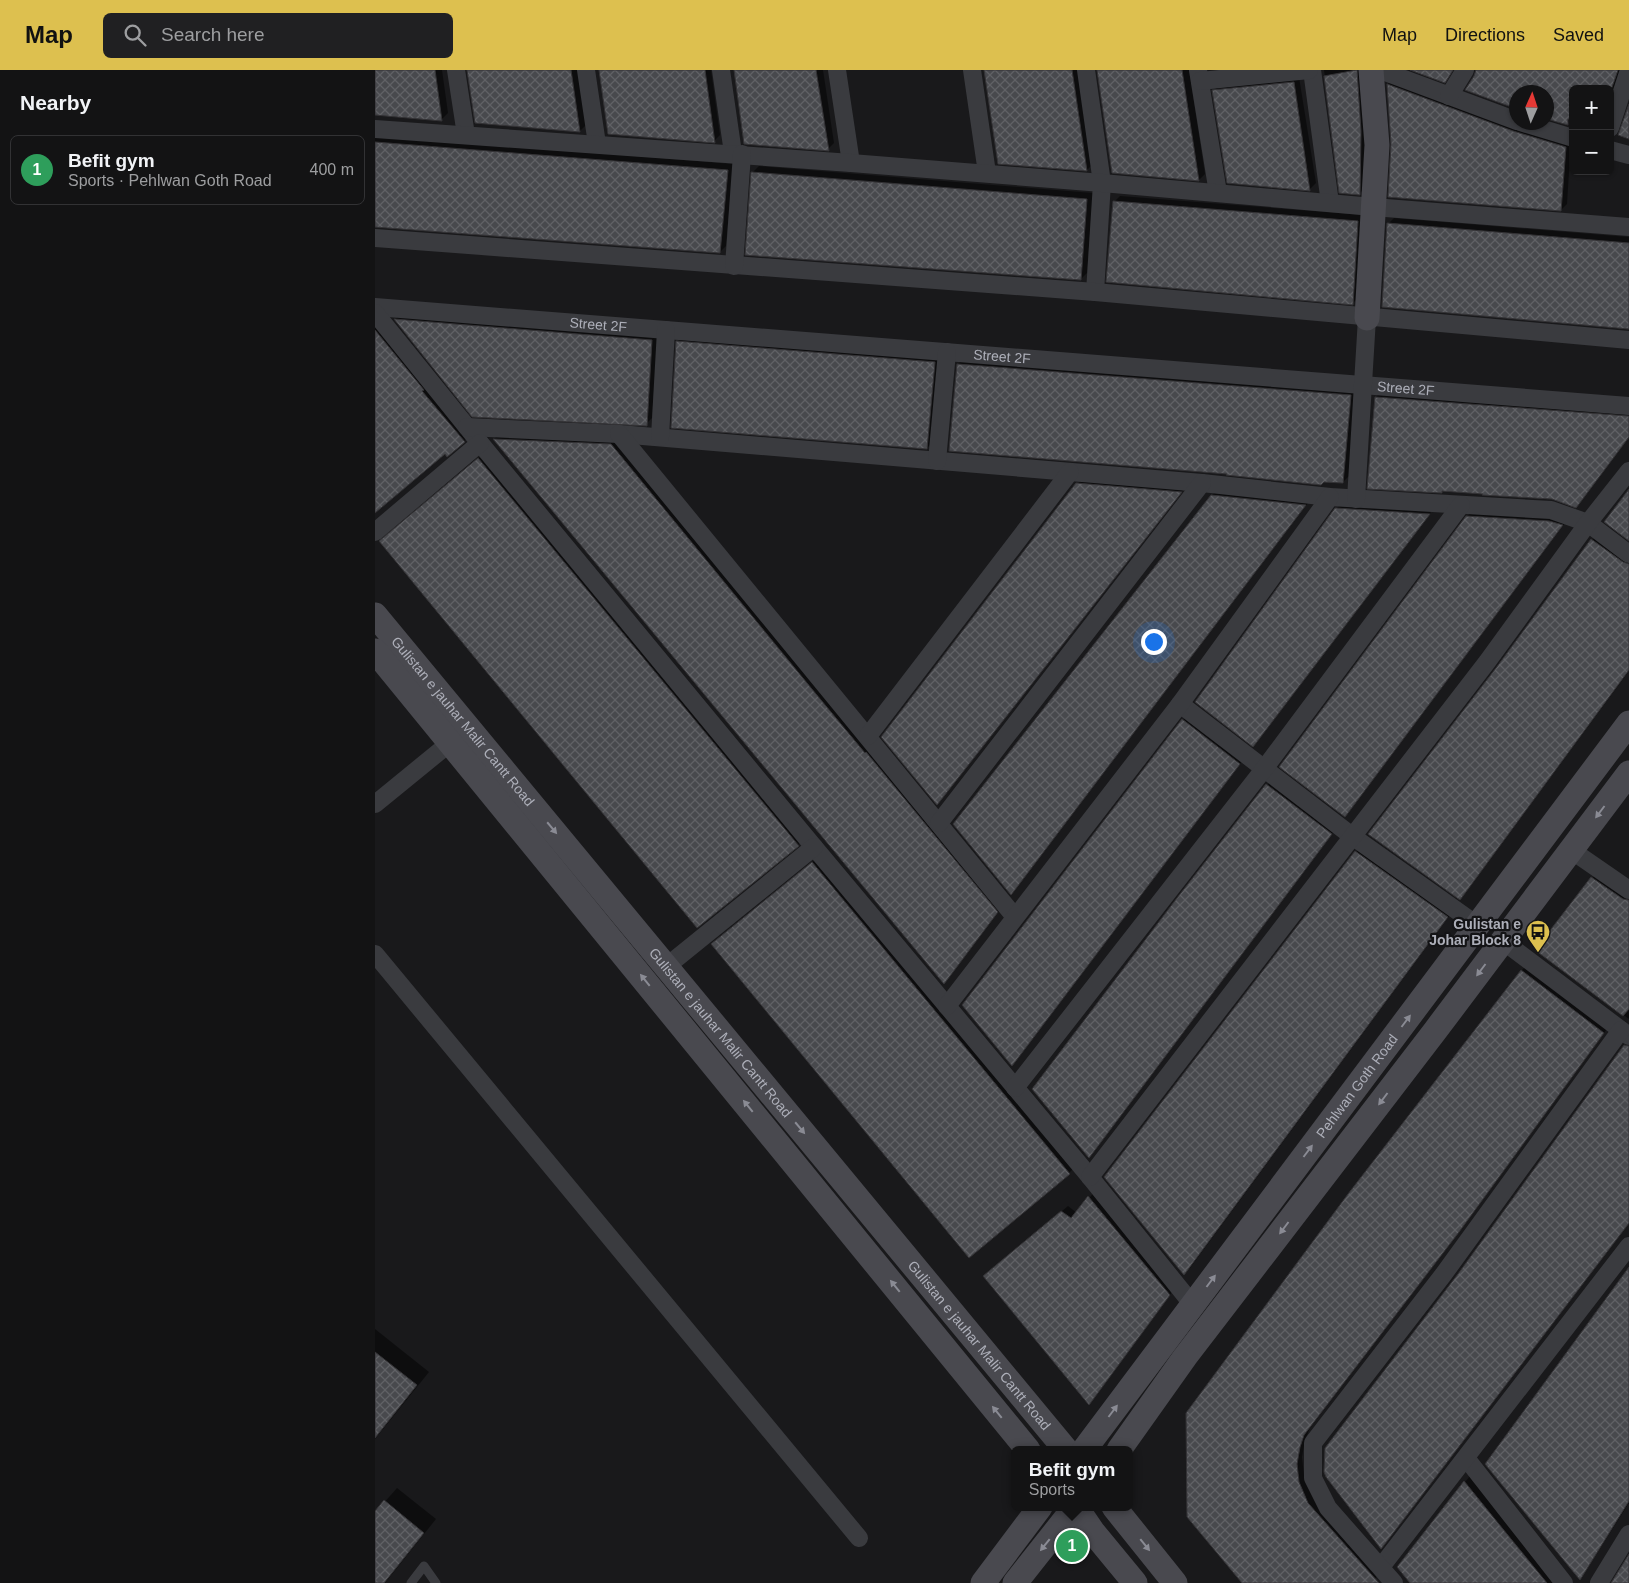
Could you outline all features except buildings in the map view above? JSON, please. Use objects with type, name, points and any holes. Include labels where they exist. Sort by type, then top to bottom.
[{"type":"main road","points":[[1367,318],[1377,145],[1371,70]]},
{"type":"main road","name":"Gulistan e jauhar Malir Cantt Road","points":[[375,615],[1063,1446]]},
{"type":"main road","name":"Gulistan e jauhar Malir Cantt Road","points":[[375,651],[1025,1446]]},
{"type":"main road","name":"Pehlwan Goth Road","points":[[1087,1446],[1629,723]]},
{"type":"main road","name":"Pehlwan Goth Road","points":[[1122,1446],[1185,1357],[1629,773]]},
{"type":"main road","points":[[983,1583],[1037,1511]]},
{"type":"main road","points":[[1015,1583],[1073,1511]]},
{"type":"main road","points":[[1079,1511],[1093,1532],[1135,1583]]},
{"type":"main road","points":[[1117,1511],[1175,1583]]},
{"type":"street","points":[[456,70],[466,135]]},
{"type":"street","points":[[586,70],[597,144]]},
{"type":"street","points":[[721,70],[737,154],[734,266]]},
{"type":"street","points":[[837,70],[851,163]]},
{"type":"street","points":[[972,70],[987,173]]},
{"type":"street","points":[[1086,70],[1102,183],[1095,292]]},
{"type":"street","points":[[1218,193],[1199,76],[1311,70],[1330,203]]},
{"type":"street","points":[[1380,70],[1509,118]]},
{"type":"street","points":[[1449,96],[1465,70]]},
{"type":"street","points":[[1614,116],[1629,70]]},
{"type":"street","points":[[375,129],[987,173],[1373,207],[1629,227]]},
{"type":"street","points":[[1546,130],[1569,137]]},
{"type":"street","points":[[1614,151],[1629,155]]},
{"type":"street","points":[[375,238],[1095,292],[1367,318],[1629,340]]},
{"type":"street","name":"Street 2F","points":[[375,307],[1629,406]]},
{"type":"street","points":[[375,313],[814,847],[1090,1177],[1193,1305]]},
{"type":"street","points":[[1356,499],[1367,318]]},
{"type":"street","points":[[660,437],[666,330]]},
{"type":"street","points":[[937,461],[947,352]]},
{"type":"street","points":[[467,427],[660,437],[1202,483],[1330,497],[1551,510],[1588,524],[1629,554]]},
{"type":"street","points":[[619,434],[1015,918]]},
{"type":"street","points":[[375,532],[480,443]]},
{"type":"street","points":[[1090,1177],[1487,662],[1629,471]]},
{"type":"street","points":[[868,736],[1070,472]]},
{"type":"street","points":[[939,824],[1202,483]]},
{"type":"street","points":[[947,1006],[1180,704],[1330,497]]},
{"type":"street","points":[[1015,1088],[1264,769],[1461,505]]},
{"type":"street","points":[[1180,704],[1352,836],[1477,925]]},
{"type":"street","points":[[375,804],[451,742]]},
{"type":"street","points":[[667,966],[814,847]]},
{"type":"street","points":[[1571,850],[1629,890]]},
{"type":"street","points":[[1393,1582],[1328,1508],[1313,1478],[1313,1443],[1443,1275],[1625,1033],[1503,941]]},
{"type":"street","points":[[375,954],[859,1538]]},
{"type":"street","points":[[1381,1567],[1629,1246]]},
{"type":"street","points":[[1467,1458],[1564,1583]]},
{"type":"street","points":[[1599,1583],[1629,1534]]},
{"type":"lane","points":[[411,1583],[425,1566],[436,1583]]},
{"type":"place","name":"Gulistan e Johar Block 8","points":[[1538,953]]},
{"type":"place","name":"Befit gym","points":[[1072,1546]]}]
